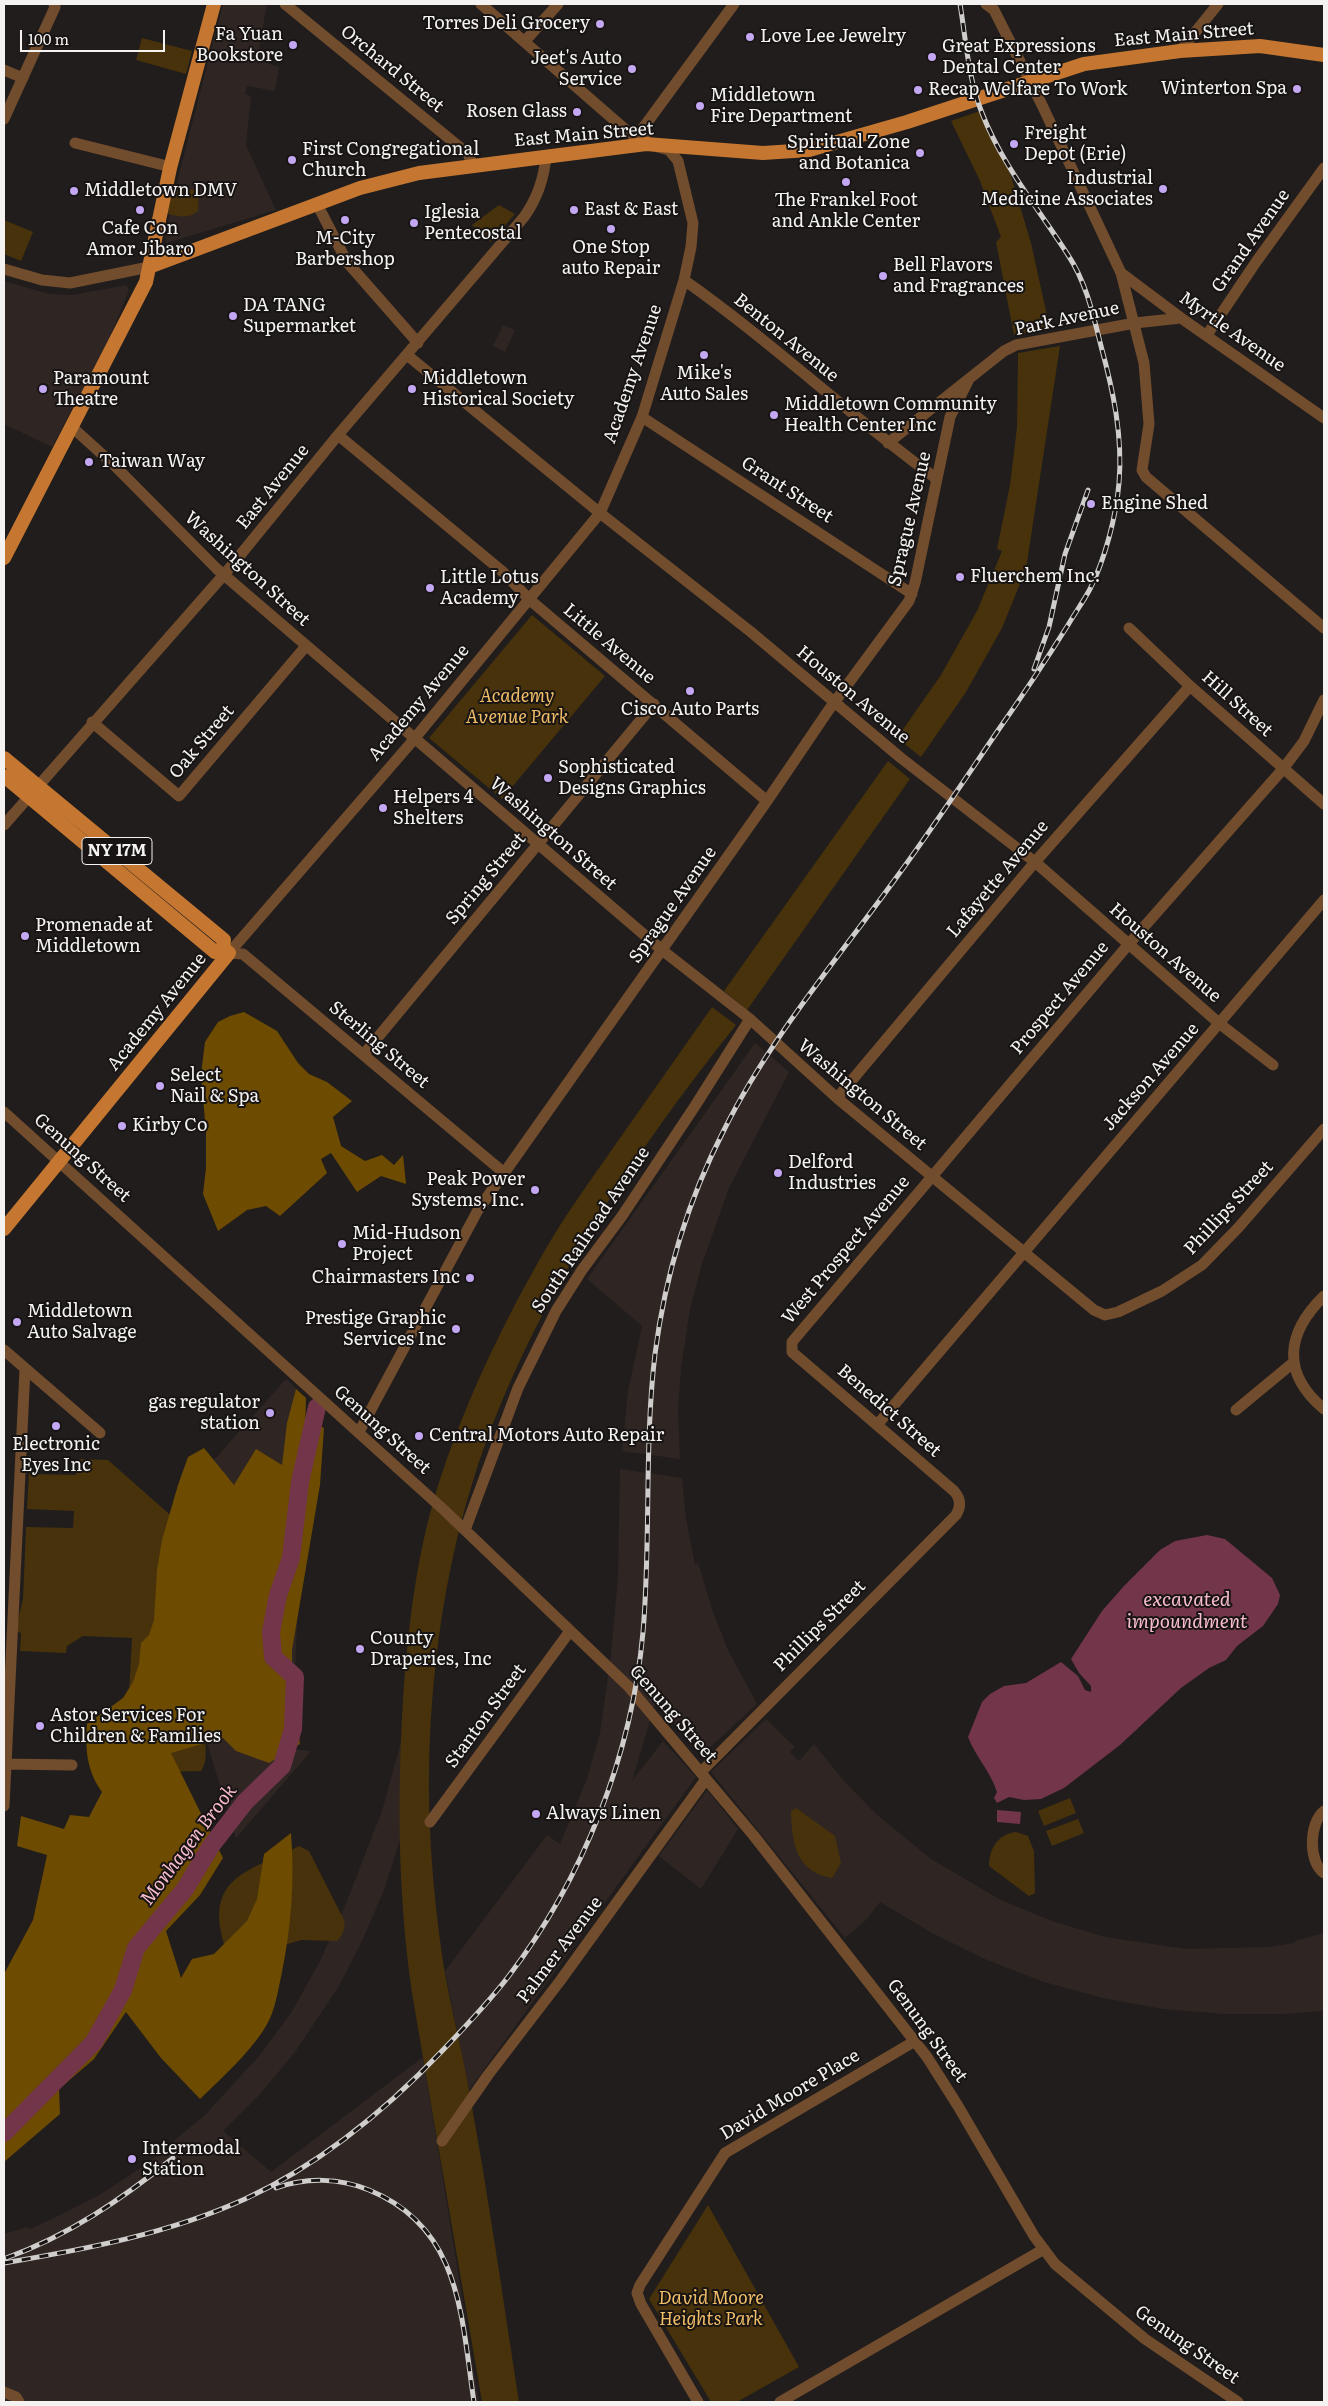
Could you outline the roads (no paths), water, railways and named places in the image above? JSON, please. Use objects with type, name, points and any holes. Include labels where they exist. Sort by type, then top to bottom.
[{"type":"main road","points":[[4,558],[73,428],[146,282],[170,168],[214,4]]},
{"type":"main road","name":"East Main Street","points":[[149,267],[360,188],[402,177],[472,165],[646,144],[763,153],[809,150],[907,122],[1084,64],[1180,50],[1260,46],[1324,55]]},
{"type":"main road","name":"NY 17M","points":[[4,758],[224,940],[226,951],[215,952],[4,776]]},
{"type":"main road","name":"Academy Avenue","points":[[4,1229],[226,951]]},
{"type":"street","name":"Orchard Street","points":[[285,4],[468,154],[472,165]]},
{"type":"street","name":"Academy Avenue","points":[[226,951],[294,881],[600,514],[642,417],[684,280],[691,247],[693,223],[678,161],[669,150],[646,144],[627,131],[481,4]]},
{"type":"street","points":[[525,41],[558,4]]},
{"type":"street","points":[[646,144],[643,128],[734,4]]},
{"type":"street","points":[[988,4],[994,10],[1042,105],[1121,273],[1144,362],[1149,424],[1142,470],[1146,477],[1324,628]]},
{"type":"street","points":[[1180,50],[1218,4]]},
{"type":"street","points":[[4,119],[57,5]]},
{"type":"street","points":[[4,70],[23,78]]},
{"type":"street","points":[[75,143],[163,165]]},
{"type":"street","name":"East Avenue","points":[[4,825],[223,574],[531,207],[545,173],[546,156]]},
{"type":"street","name":"Grand Avenue","points":[[1207,335],[1256,262],[1324,168]]},
{"type":"street","points":[[317,204],[347,262],[418,342]]},
{"type":"street","points":[[4,269],[42,280],[70,282],[149,267]]},
{"type":"street","name":"Myrtle Avenue","points":[[1121,273],[1181,318],[1324,418]]},
{"type":"street","name":"Benton Avenue","points":[[684,280],[721,306],[888,443],[937,480]]},
{"type":"street","points":[[1135,323],[1181,318]]},
{"type":"street","name":"Park Avenue","points":[[888,443],[1004,351],[1016,346],[1135,323]]},
{"type":"street","name":"Houston Avenue","points":[[407,355],[600,514],[836,703],[901,758],[1035,862],[1220,1024],[1273,1065]]},
{"type":"street","name":"Sprague Avenue","points":[[359,1432],[478,1210],[503,1172],[662,950],[912,594],[950,416],[968,381]]},
{"type":"street","name":"Grant Street","points":[[642,417],[912,594]]},
{"type":"street","name":"Washington Street","points":[[73,428],[114,465],[223,574],[306,646],[662,950],[750,1019],[837,1098],[1023,1252]]},
{"type":"street","name":"Little Avenue","points":[[338,435],[497,567],[530,600],[767,801]]},
{"type":"street","name":"Hill Street","points":[[1129,628],[1190,686],[1324,804]]},
{"type":"street","name":"Oak Street","points":[[92,722],[179,796],[306,646]]},
{"type":"street","name":"Lafayette Avenue","points":[[837,1098],[1035,862],[1190,686]]},
{"type":"street","name":"Prospect Avenue","points":[[932,1176],[1128,945],[1283,769],[1304,740],[1324,700]]},
{"type":"street","name":"Spring Street","points":[[364,1054],[654,704]]},
{"type":"street","name":"Jackson Avenue","points":[[878,1425],[1324,900]]},
{"type":"street","name":"Sterling Street","points":[[226,951],[243,954],[503,1172]]},
{"type":"street","name":"South Railroad Avenue","points":[[465,1530],[518,1388],[556,1311],[582,1270],[622,1216],[696,1106],[750,1019]]},
{"type":"street","name":"Genung Street","points":[[4,1112],[359,1432],[465,1530],[628,1686],[704,1775],[823,1922],[915,2041],[958,2106],[1034,2236],[1044,2249],[1065,2273],[1145,2339],[1238,2402]]},
{"type":"street","name":"Phillips Street","points":[[1023,1252],[1094,1310],[1105,1315],[1118,1312],[1162,1291],[1202,1265],[1238,1228],[1324,1129]]},
{"type":"street","name":"West Prospect Avenue","points":[[791,1349],[795,1338],[932,1176]]},
{"type":"street","points":[[1324,1296],[1309,1311],[1300,1325],[1294,1344],[1294,1362],[1298,1377],[1307,1392],[1324,1409]]},
{"type":"street","name":"Benedict Street","points":[[791,1349],[954,1491],[960,1503]]},
{"type":"street","points":[[4,1350],[100,1433]]},
{"type":"street","points":[[1236,1410],[1294,1362]]},
{"type":"street","points":[[4,1806],[4,1764],[25,1369]]},
{"type":"street","name":"Phillips Street","points":[[704,1775],[956,1515],[960,1503]]},
{"type":"street","name":"Stanton Street","points":[[430,1822],[570,1631]]},
{"type":"street","points":[[4,1764],[72,1765]]},
{"type":"street","name":"Palmer Avenue","points":[[442,2141],[488,2075],[560,1981],[704,1775]]},
{"type":"street","points":[[1324,1811],[1315,1824],[1313,1853],[1318,1868],[1324,1873]]},
{"type":"street","name":"David Moore Place","points":[[698,2402],[641,2304],[638,2293],[640,2285],[725,2153],[915,2041]]},
{"type":"street","points":[[780,2402],[1044,2249]]},
{"type":"street","points":[[4,2392],[16,2397],[19,2402]]},
{"type":"water","name":"excavated impoundment","points":[[1207,1535],[1225,1539],[1272,1578],[1280,1595],[1278,1604],[1263,1626],[1237,1646],[1226,1660],[1209,1668],[1181,1688],[1120,1745],[1064,1788],[1041,1799],[1024,1800],[1009,1797],[997,1803],[994,1798],[997,1792],[994,1785],[968,1737],[982,1702],[990,1694],[1004,1686],[1026,1683],[1061,1662],[1078,1676],[1085,1690],[1091,1692],[1091,1686],[1079,1673],[1071,1659],[1102,1611],[1160,1550],[1175,1541]]},
{"type":"water","points":[[997,1810],[1021,1812],[1020,1824],[997,1822]]},
{"type":"waterway","name":"Monhagen Brook","points":[[4,2133],[94,2042],[123,1990],[136,1948],[185,1889],[211,1846],[245,1802],[282,1766],[293,1729],[295,1677],[273,1657],[271,1632],[278,1595],[291,1558],[300,1482],[317,1407]]},
{"type":"railway","points":[[4,2263],[126,2239],[186,2222],[216,2211],[273,2185],[351,2134],[399,2094],[452,2041],[508,1977],[535,1939],[559,1899],[581,1857],[600,1814],[628,1724],[643,1632],[647,1563],[648,1458],[652,1389],[659,1325],[672,1267],[699,1184],[724,1130],[762,1063],[935,823],[1082,603],[1100,565],[1109,538],[1115,510],[1120,465],[1116,413],[1088,299],[1074,265],[1021,186],[990,132],[977,100],[968,59],[960,4]]},
{"type":"railway","points":[[1034,669],[1049,627],[1065,554],[1088,490]]},
{"type":"railway","points":[[6,2258],[73,2228],[114,2202],[173,2158]]},
{"type":"railway","points":[[276,2188],[287,2184],[323,2180],[358,2186],[400,2207],[423,2227],[440,2251],[452,2278],[460,2308],[474,2402]]},
{"type":"place","name":"Torres Deli Grocery","points":[[600,24]]},
{"type":"place","name":"Love Lee Jewelry","points":[[750,37]]},
{"type":"place","name":"Fa Yuan Bookstore","points":[[293,45]]},
{"type":"place","name":"Great Expressions Dental Center","points":[[932,57]]},
{"type":"place","name":"Jeet's Auto Service","points":[[632,69]]},
{"type":"place","name":"Winterton Spa","points":[[1297,89]]},
{"type":"place","name":"Recap Welfare To Work","points":[[918,90]]},
{"type":"place","name":"Middletown Fire Department","points":[[700,106]]},
{"type":"place","name":"Rosen Glass","points":[[577,112]]},
{"type":"place","name":"Freight Depot (Erie)","points":[[1014,144]]},
{"type":"place","name":"Spiritual Zone and Botanica","points":[[920,153]]},
{"type":"place","name":"First Congregational Church","points":[[292,160]]},
{"type":"place","name":"The Frankel Foot and Ankle Center","points":[[846,182]]},
{"type":"place","name":"Industrial Medicine Associates","points":[[1163,189]]},
{"type":"place","name":"Middletown DMV","points":[[74,191]]},
{"type":"place","name":"Cafe Con Amor Jibaro","points":[[140,210]]},
{"type":"place","name":"East & East","points":[[574,210]]},
{"type":"place","name":"M-City Barbershop","points":[[345,220]]},
{"type":"place","name":"Iglesia Pentecostal","points":[[414,223]]},
{"type":"place","name":"One Stop auto Repair","points":[[611,229]]},
{"type":"place","name":"Bell Flavors and Fragrances","points":[[883,276]]},
{"type":"place","name":"DA TANG Supermarket","points":[[233,316]]},
{"type":"place","name":"Mike's Auto Sales","points":[[704,355]]},
{"type":"place","name":"Paramount Theatre","points":[[43,389]]},
{"type":"place","name":"Middletown Historical Society","points":[[412,389]]},
{"type":"place","name":"Middletown Community Health Center Inc","points":[[774,415]]},
{"type":"place","name":"Taiwan Way","points":[[89,462]]},
{"type":"place","name":"Engine Shed","points":[[1091,504]]},
{"type":"place","name":"Fluerchem Inc.","points":[[960,577]]},
{"type":"place","name":"Little Lotus Academy","points":[[430,588]]},
{"type":"place","name":"Cisco Auto Parts","points":[[690,691]]},
{"type":"place","name":"Sophisticated Designs Graphics","points":[[548,778]]},
{"type":"place","name":"Helpers 4 Shelters","points":[[383,808]]},
{"type":"place","name":"Promenade at Middletown","points":[[25,936]]},
{"type":"place","name":"Select Nail & Spa","points":[[160,1086]]},
{"type":"place","name":"Kirby Co","points":[[122,1126]]},
{"type":"place","name":"Delford Industries","points":[[778,1173]]},
{"type":"place","name":"Peak Power Systems, Inc.","points":[[535,1190]]},
{"type":"place","name":"Mid-Hudson Project","points":[[342,1244]]},
{"type":"place","name":"Chairmasters Inc","points":[[470,1278]]},
{"type":"place","name":"Middletown Auto Salvage","points":[[17,1322]]},
{"type":"place","name":"Prestige Graphic Services Inc","points":[[456,1329]]},
{"type":"place","name":"gas regulator station","points":[[270,1413]]},
{"type":"place","name":"Electronic Eyes Inc","points":[[56,1426]]},
{"type":"place","name":"Central Motors Auto Repair","points":[[419,1436]]},
{"type":"place","name":"County Draperies, Inc","points":[[360,1649]]},
{"type":"place","name":"Astor Services For Children & Families","points":[[40,1726]]},
{"type":"place","name":"Always Linen","points":[[536,1814]]},
{"type":"place","name":"Intermodal Station","points":[[132,2159]]},
{"type":"park label","name":"Academy Avenue Park","points":[[517,708]]},
{"type":"park label","name":"David Moore Heights Park","points":[[711,2309]]}]
